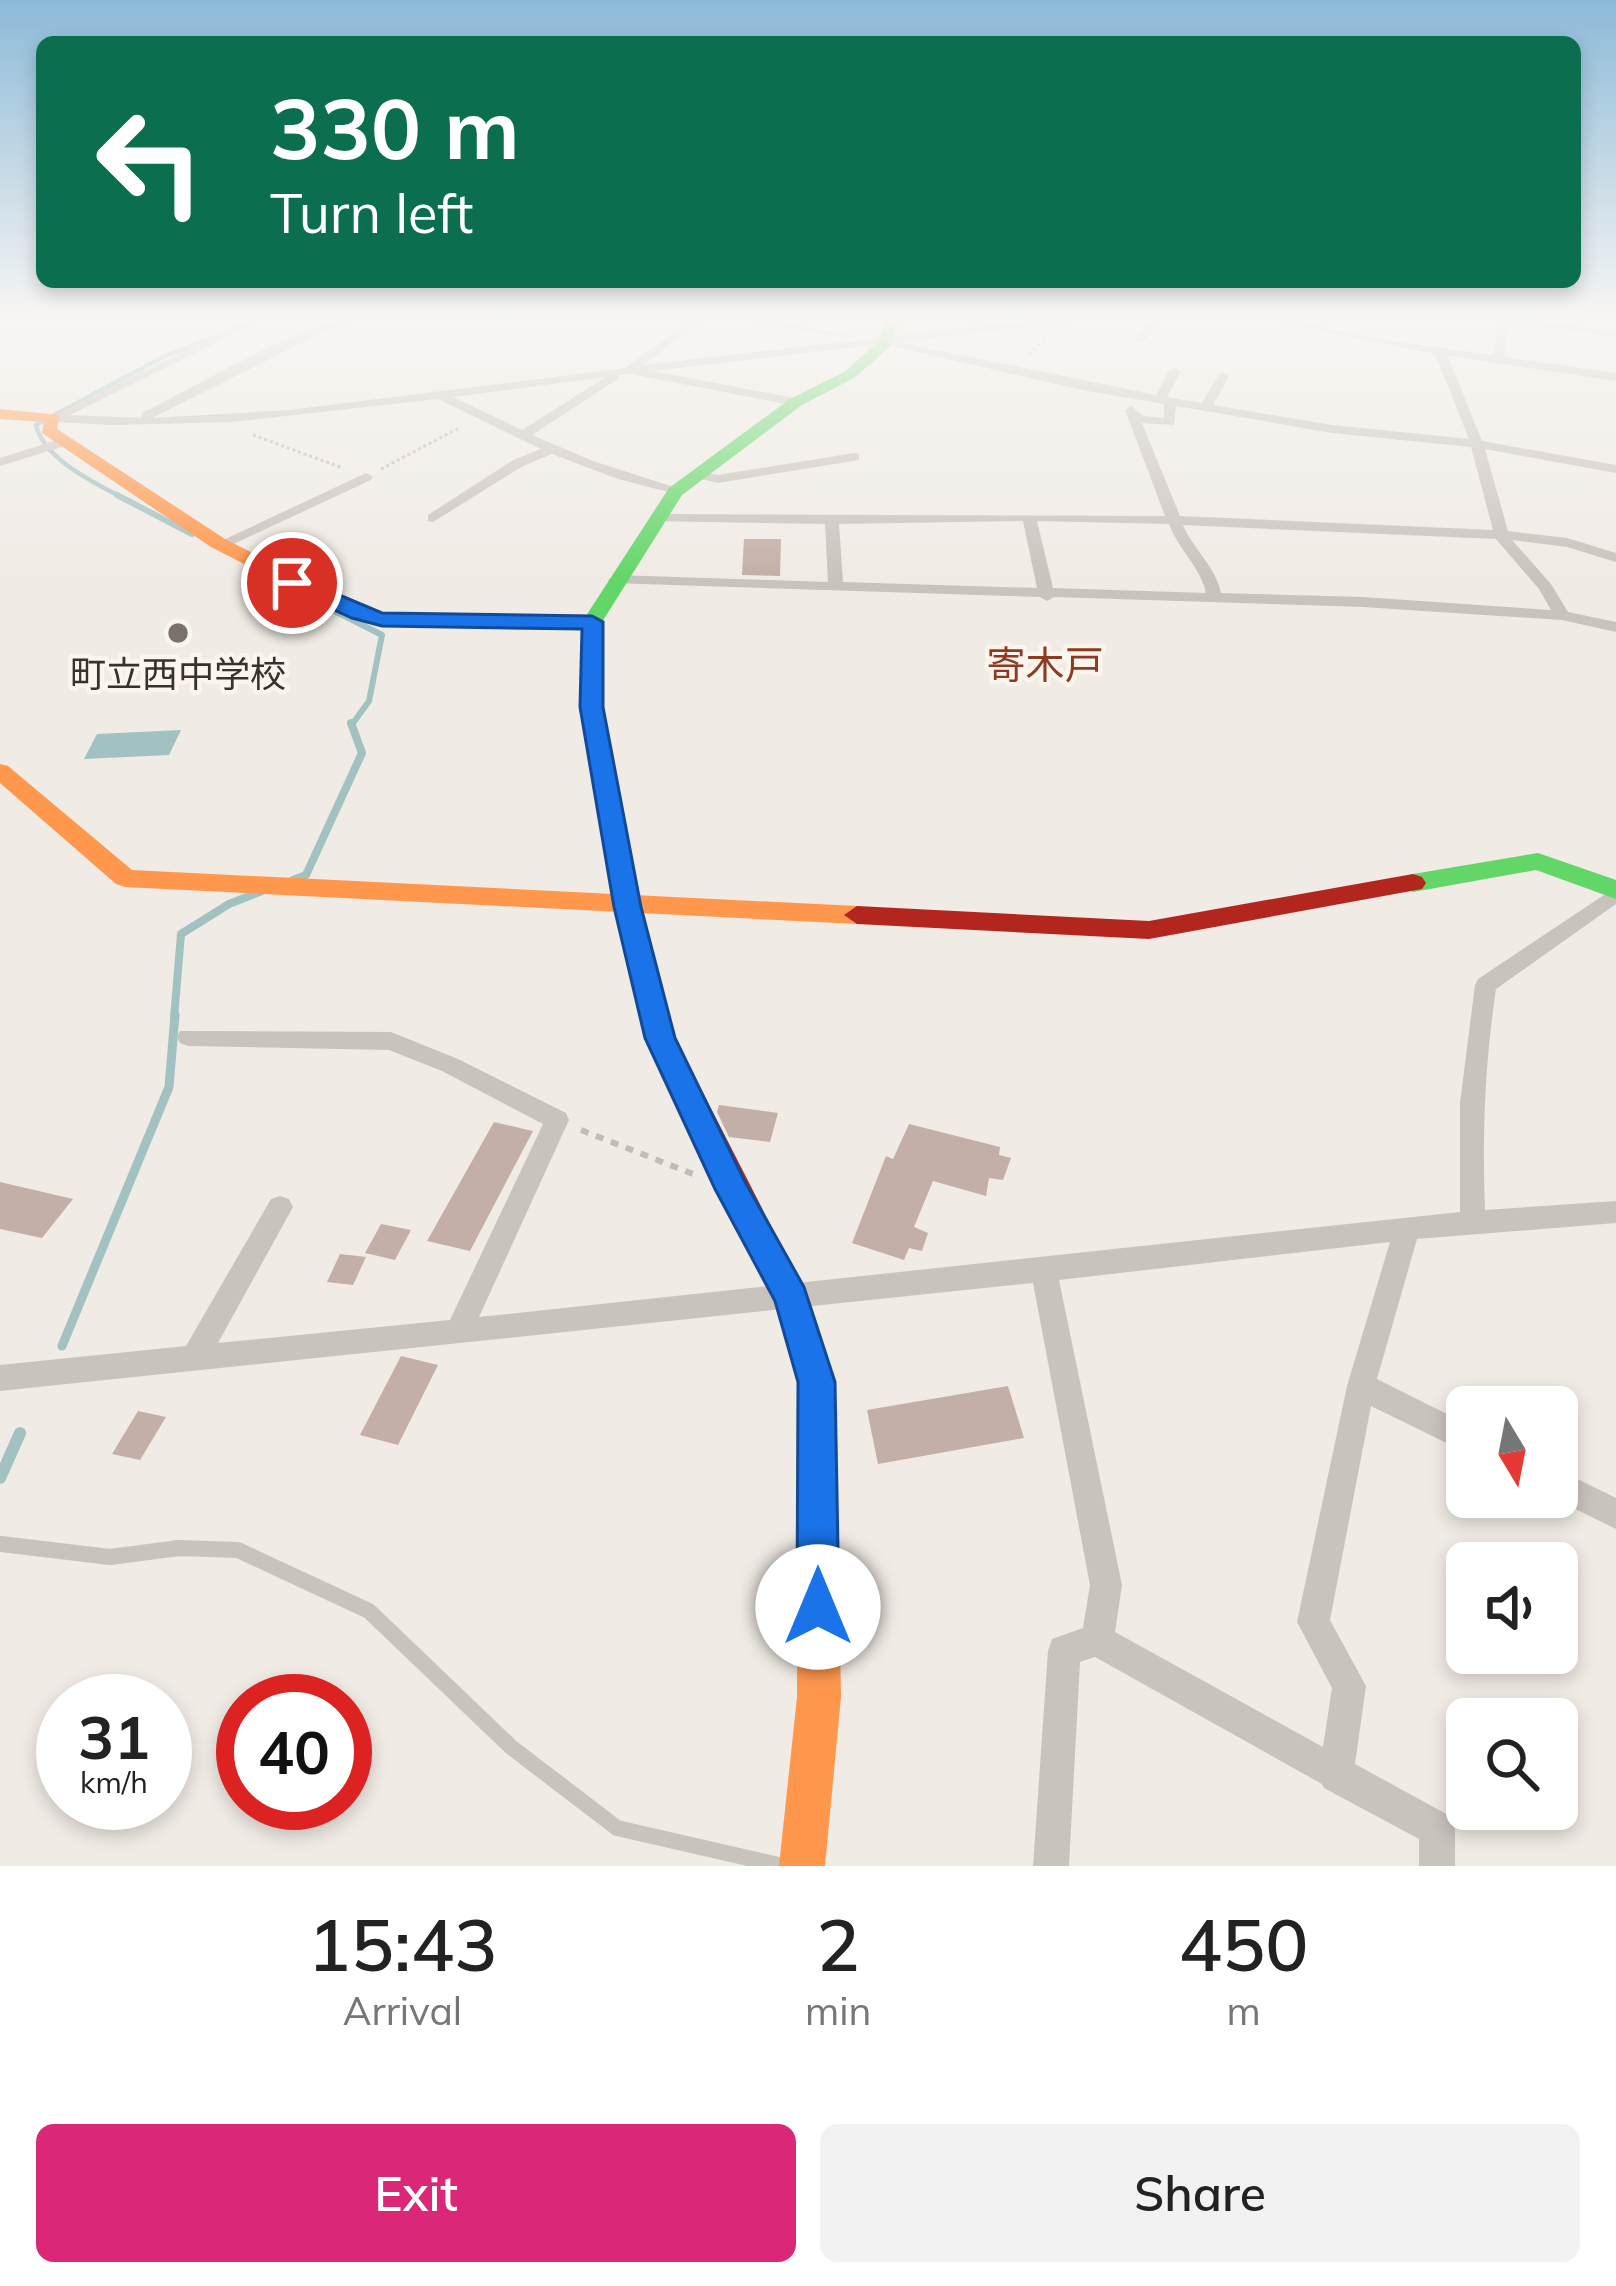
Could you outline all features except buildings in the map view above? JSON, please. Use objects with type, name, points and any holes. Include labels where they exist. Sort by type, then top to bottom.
[{"type":"street","points":[[0,462],[105,404]]},
{"type":"street","points":[[134,422],[170,404]]},
{"type":"street","points":[[58,430],[216,420],[359,404]]},
{"type":"street","points":[[464,404],[554,449],[685,484],[854,457]]},
{"type":"street","points":[[524,434],[573,404]]},
{"type":"street","points":[[793,404],[685,484],[616,580],[592,622],[591,707],[627,907],[660,1038],[732,1189],[792,1298],[817,1382],[819,1697],[802,1866]]},
{"type":"street","points":[[1128,404],[1183,543],[1211,580],[1215,601]]},
{"type":"street","points":[[1133,416],[1170,422],[1166,404]]},
{"type":"street","points":[[1195,404],[1332,429],[1477,444],[1616,469]]},
{"type":"street","points":[[1461,404],[1502,537],[1546,587],[1562,616]]},
{"type":"street","points":[[0,414],[58,430],[224,543],[318,596],[382,620],[592,622]]},
{"type":"street","points":[[433,518],[518,463],[554,449]]},
{"type":"street","points":[[224,543],[366,477]]},
{"type":"street","points":[[658,518],[1175,518],[1502,537],[1594,547],[1616,558]]},
{"type":"street","points":[[1030,518],[1048,596]]},
{"type":"street","points":[[832,520],[836,588]]},
{"type":"street","points":[[616,580],[1364,602],[1562,616],[1616,627]]},
{"type":"street","points":[[0,771],[125,878],[1149,930],[1538,860],[1616,892]]},
{"type":"street","points":[[1473,1222],[1469,1153],[1473,1055],[1486,985],[1616,892]]},
{"type":"street","points":[[188,1037],[391,1041],[450,1065],[557,1120],[458,1333]]},
{"type":"street","points":[[194,1358],[280,1207]]},
{"type":"street","points":[[0,1378],[1406,1233],[1473,1222],[1616,1212]]},
{"type":"street","points":[[1336,1776],[1349,1686],[1313,1622],[1361,1386],[1406,1233]]},
{"type":"street","points":[[1044,1270],[1106,1585],[1097,1640]]},
{"type":"street","points":[[1361,1386],[1446,1428]]},
{"type":"street","points":[[1578,1495],[1616,1514]]},
{"type":"street","points":[[1052,1866],[1064,1651],[1097,1640],[1437,1828],[1437,1866]]},
{"type":"lane","points":[[1,1544],[110,1557],[179,1548],[238,1550],[369,1611],[511,1747],[617,1828],[783,1866]]},
{"type":"path","points":[[216,420],[366,477],[488,413]]},
{"type":"path","points":[[557,1120],[732,1189]]},
{"type":"water","points":[[181,730],[169,755],[84,759],[97,734]]},
{"type":"waterway","points":[[75,404],[36,425],[41,437],[59,459],[123,498]]},
{"type":"waterway","points":[[117,495],[192,534]]},
{"type":"waterway","points":[[305,596],[382,635],[369,701],[352,725]]},
{"type":"waterway","points":[[293,880],[306,875],[362,753],[352,725]]},
{"type":"waterway","points":[[174,1018],[181,934],[229,904],[262,891]]},
{"type":"waterway","points":[[62,1346],[169,1087],[175,1015]]},
{"type":"waterway","points":[[0,1478],[20,1433]]},
{"type":"traffic: fast","points":[[591,706],[592,622],[675,492],[793,404]]},
{"type":"traffic: fast","points":[[1413,883],[1538,861],[1616,890]]},
{"type":"traffic: slow","points":[[0,414],[54,418],[48,430],[218,543],[343,607],[383,619],[592,622]]},
{"type":"traffic: slow","points":[[0,771],[125,878],[857,915]]},
{"type":"traffic: slow","points":[[771,1259],[792,1298],[817,1382],[819,1697],[802,1866]]},
{"type":"traffic: jam","points":[[591,706],[627,907],[660,1038],[771,1259]]},
{"type":"traffic: jam","points":[[857,915],[1149,930],[1413,883]]},
{"type":"place","name":"町立西中学校","points":[[178,633]]},
{"type":"district","name":"寄木戸","points":[[1045,665]]},
{"type":"route","points":[[292,583],[382,620],[592,622],[591,707],[627,907],[660,1038],[732,1189],[792,1298],[817,1382],[818,1607]]}]
